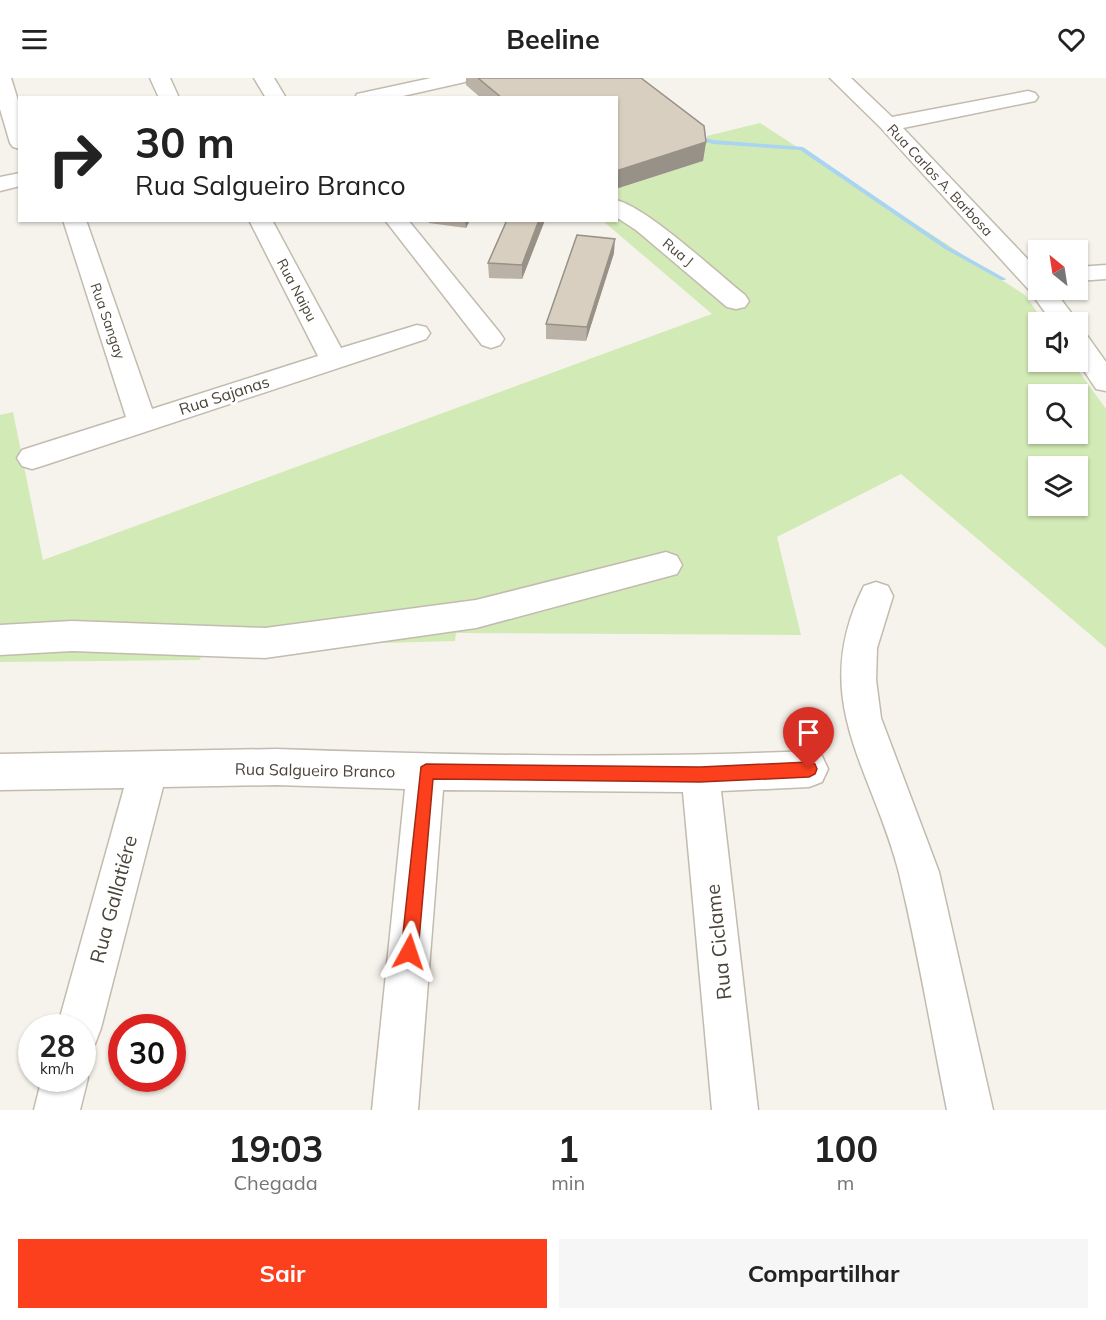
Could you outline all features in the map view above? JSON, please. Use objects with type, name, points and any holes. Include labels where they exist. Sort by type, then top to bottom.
[{"type":"street","points":[[1,78],[18,136]]},
{"type":"street","points":[[160,78],[168,96]]},
{"type":"street","points":[[264,78],[275,96]]},
{"type":"street","name":"Rua Carlos A. Barbosa","points":[[840,78],[888,124],[1028,271]]},
{"type":"street","points":[[376,96],[457,82]]},
{"type":"street","points":[[888,124],[1028,96]]},
{"type":"street","points":[[0,184],[18,180]]},
{"type":"street","name":"Rua J","points":[[618,208],[644,225],[736,301]]},
{"type":"street","name":"Rua Sangay","points":[[75,222],[142,422]]},
{"type":"street","name":"Rua Naipu","points":[[261,222],[334,360]]},
{"type":"street","points":[[398,222],[491,339]]},
{"type":"street","points":[[1088,273],[1106,272]]},
{"type":"street","name":"Rua Sajanas","points":[[32,458],[417,333]]},
{"type":"street","points":[[1088,356],[1106,382]]},
{"type":"street","points":[[0,640],[72,636],[265,643],[476,614],[666,565]]},
{"type":"street","points":[[876,596],[860,648],[858,680],[862,718],[919,872],[970,1110]]},
{"type":"street","name":"Rua Salgueiro Branco","points":[[0,772],[276,767],[426,772],[700,774],[809,769]]},
{"type":"street","name":"Rua Gallatiére","points":[[83,1014],[148,771]]},
{"type":"street","points":[[395,1110],[426,772]]},
{"type":"street","name":"Rua Ciclame","points":[[700,774],[735,1110]]},
{"type":"street","points":[[57,1110],[62,1092]]},
{"type":"green space","points":[[760,123],[1025,295],[1037,312],[1028,312],[1028,372],[1079,372],[1088,384],[1028,384],[1028,444],[1088,444],[1088,384],[1106,409],[1106,648],[901,474],[777,537],[801,635],[456,633],[455,641],[203,648],[200,660],[0,662],[0,415],[13,412],[43,560],[712,314],[604,222],[618,222],[618,189],[703,161],[707,136]]},
{"type":"building","points":[[478,78],[641,78],[704,126],[706,142],[618,170],[618,96],[500,96]]},
{"type":"building","points":[[506,222],[538,222],[522,265],[488,263]]},
{"type":"building","points":[[577,235],[615,239],[587,327],[546,324]]},
{"type":"waterway","points":[[695,137],[713,142],[801,148],[947,248],[1003,279]]},
{"type":"route","points":[[409,952],[426,772],[700,774],[809,769]]}]
